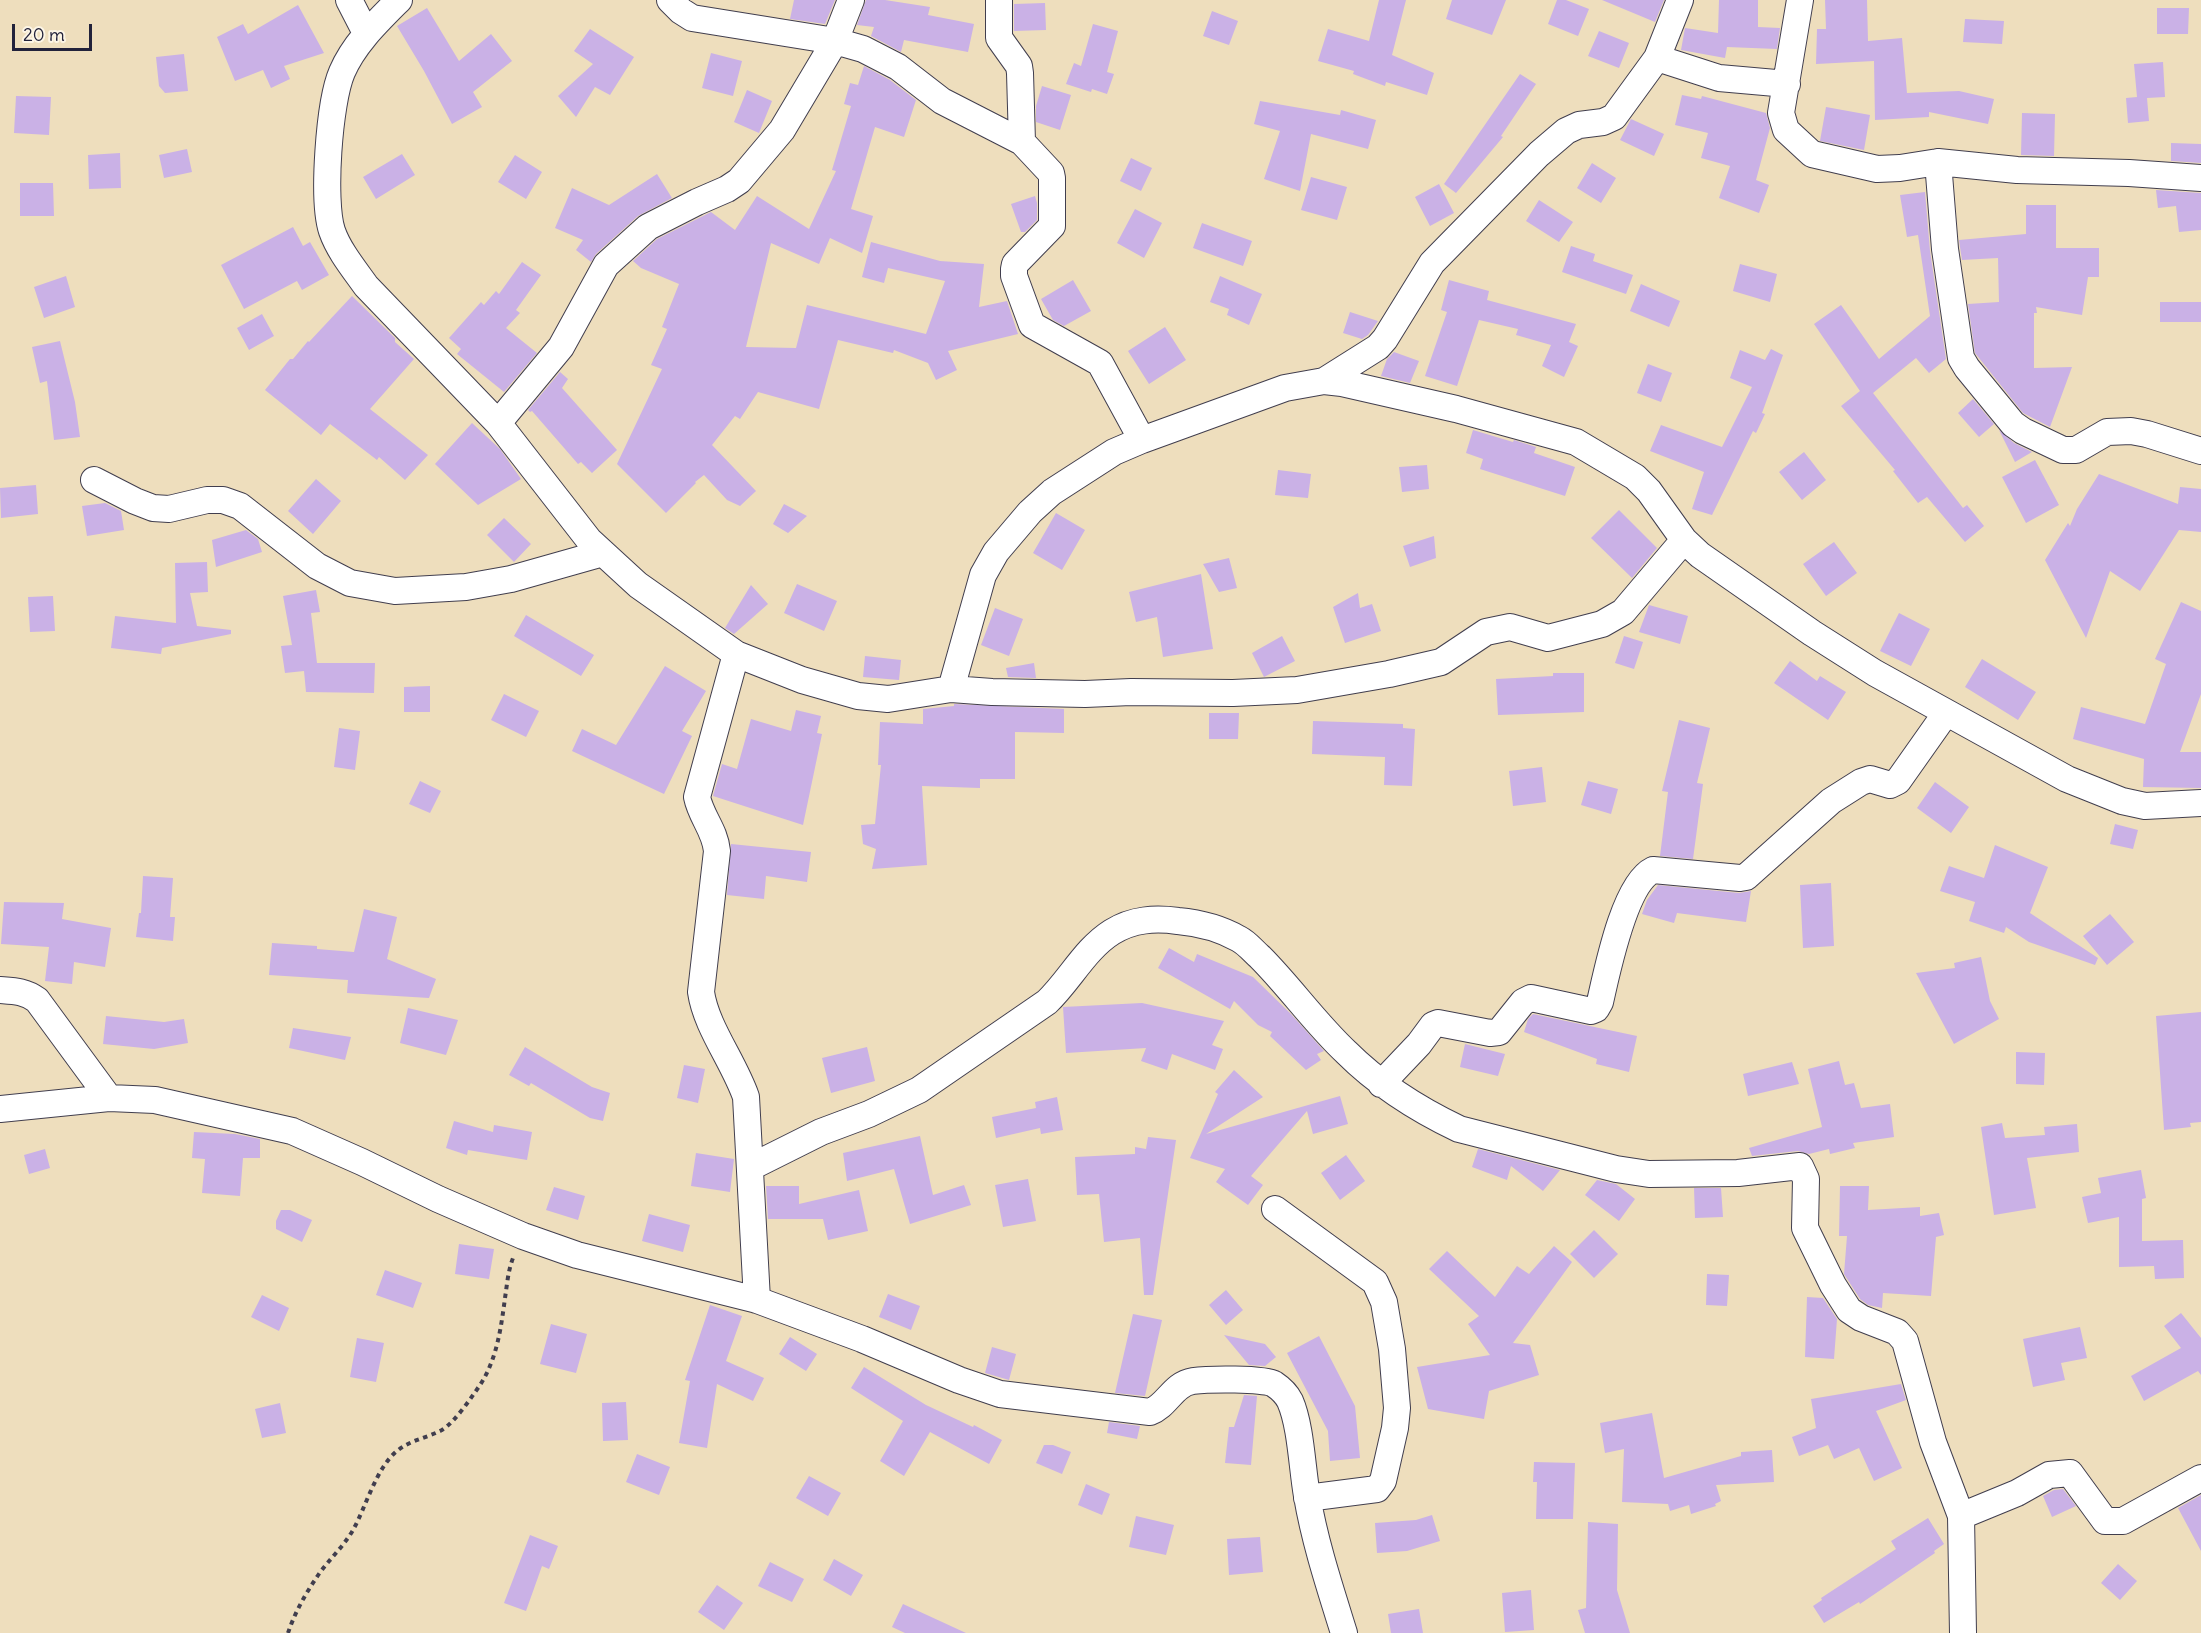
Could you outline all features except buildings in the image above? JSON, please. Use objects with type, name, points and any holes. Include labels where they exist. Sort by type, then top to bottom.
[{"type":"street","points":[[349,0],[366,33]]},
{"type":"street","points":[[399,0],[366,33],[343,70],[337,85],[327,193],[332,231],[348,262],[366,286],[498,423],[589,540],[638,585],[736,654],[802,681],[858,696],[888,699],[951,689],[1085,694],[1298,690],[1431,664],[1486,632],[1510,627],[1548,638],[1602,624],[1623,612],[1684,540]]},
{"type":"street","points":[[670,0],[692,18],[834,41],[883,58],[942,101],[1022,142],[1051,172],[1052,178],[1052,226],[1015,264],[1014,269],[1014,276],[1032,325],[1100,363],[1142,440]]},
{"type":"street","points":[[498,423],[561,347],[606,265],[648,227],[739,181],[782,129],[834,41],[851,0]]},
{"type":"street","points":[[999,0],[999,38],[1019,66],[1022,142]]},
{"type":"street","points":[[951,689],[983,575],[996,552],[1030,512],[1052,492],[1114,452],[1142,440],[1305,384],[1378,347],[1386,339],[1432,263],[1539,154],[1566,131],[1579,125],[1603,122],[1614,117],[1657,58],[1680,0]]},
{"type":"street","points":[[1800,0],[1781,113],[1786,130],[1812,154],[1877,169],[1938,162],[2017,170],[2129,173],[2201,178]]},
{"type":"street","points":[[1657,58],[1719,78],[1787,84]]},
{"type":"street","points":[[1938,162],[1945,249],[1961,358],[2013,424],[2063,450],[2076,450],[2107,432],[2131,431],[2201,451]]},
{"type":"street","points":[[1305,384],[1342,383],[1456,409],[1576,442],[1635,477],[1649,491],[1684,540],[1700,555],[1812,633],[1875,673],[2067,779],[2122,801],[2145,806],[2201,802]]},
{"type":"street","points":[[94,480],[153,508],[169,509],[207,500],[223,500],[240,506],[317,566],[350,583],[395,591],[466,587],[511,579],[603,553]]},
{"type":"street","points":[[736,654],[697,797],[699,810],[715,837],[717,851],[701,992],[703,1007],[740,1078],[746,1096],[757,1300]]},
{"type":"street","points":[[1381,1084],[1419,1044],[1433,1025],[1438,1023],[1490,1033],[1498,1032],[1523,1002],[1531,998],[1591,1011],[1596,1009],[1600,1002],[1618,930],[1632,898],[1647,873],[1653,870],[1746,877],[1831,801],[1851,788],[1870,779],[1890,785],[1898,781],[1946,713]]},
{"type":"street","points":[[751,1167],[822,1132],[869,1114],[934,1082],[1047,1002],[1061,989],[1098,942],[1112,932],[1130,923],[1152,919],[1214,927],[1241,940],[1271,968],[1344,1051],[1381,1084],[1437,1119],[1459,1129],[1616,1169],[1649,1174],[1738,1173],[1800,1166],[1806,1179],[1805,1228],[1833,1285],[1849,1310],[1861,1318],[1897,1332],[1905,1341],[1933,1442],[1973,1511],[1965,1628]]},
{"type":"street","points":[[0,990],[21,991],[37,999],[109,1098]]},
{"type":"street","points":[[0,1109],[109,1098],[156,1101],[292,1131],[523,1236],[577,1255],[757,1300],[862,1339],[1000,1395],[1150,1412],[1160,1408],[1179,1386],[1192,1381],[1263,1380],[1274,1384],[1290,1401],[1307,1497],[1322,1564],[1344,1633]]},
{"type":"street","points":[[1275,1209],[1375,1282],[1384,1302],[1392,1349],[1395,1428],[1383,1481],[1377,1489],[1307,1497]]},
{"type":"street","points":[[1973,1511],[2017,1493],[2049,1475],[2070,1473],[2105,1521],[2122,1521],[2201,1478]]},
{"type":"path","points":[[288,1633],[298,1609],[315,1580],[344,1545],[354,1528],[386,1463],[396,1451],[407,1444],[442,1430],[481,1383],[491,1364],[501,1330],[508,1274],[523,1236]]}]
